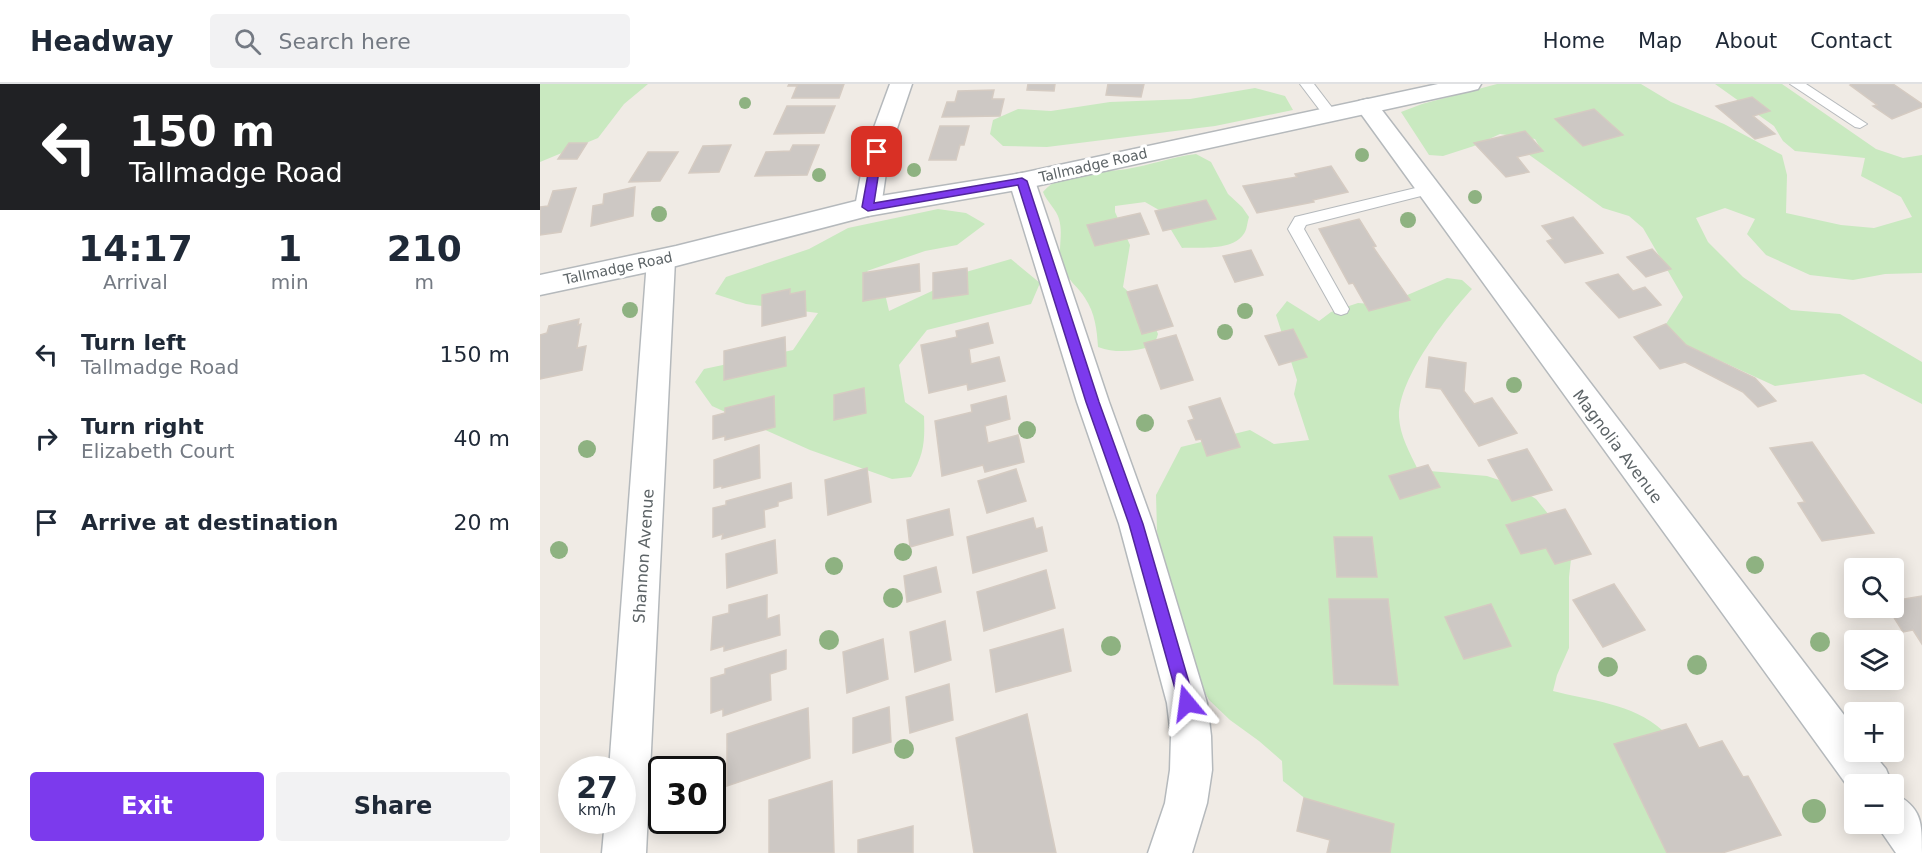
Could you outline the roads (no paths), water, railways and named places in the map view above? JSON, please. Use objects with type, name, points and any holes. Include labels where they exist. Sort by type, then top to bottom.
[{"type":"street","points":[[868,207],[877,152],[901,84]]},
{"type":"street","name":"Tallmadge Road","points":[[540,285],[661,260],[868,207],[1022,181],[1470,84]]},
{"type":"street","name":"Magnolia Avenue","points":[[1367,106],[1864,774]]},
{"type":"street","points":[[1022,181],[1093,402],[1136,524],[1187,703],[1191,736],[1191,770],[1186,803],[1170,853]]},
{"type":"street","name":"Shannon Avenue","points":[[624,853],[661,260]]},
{"type":"street","points":[[1904,829],[1922,853]]},
{"type":"lane","points":[[1307,84],[1330,114]]},
{"type":"lane","points":[[1797,84],[1860,124]]},
{"type":"lane","points":[[1341,309],[1296,229],[1300,221],[1428,190]]}]
